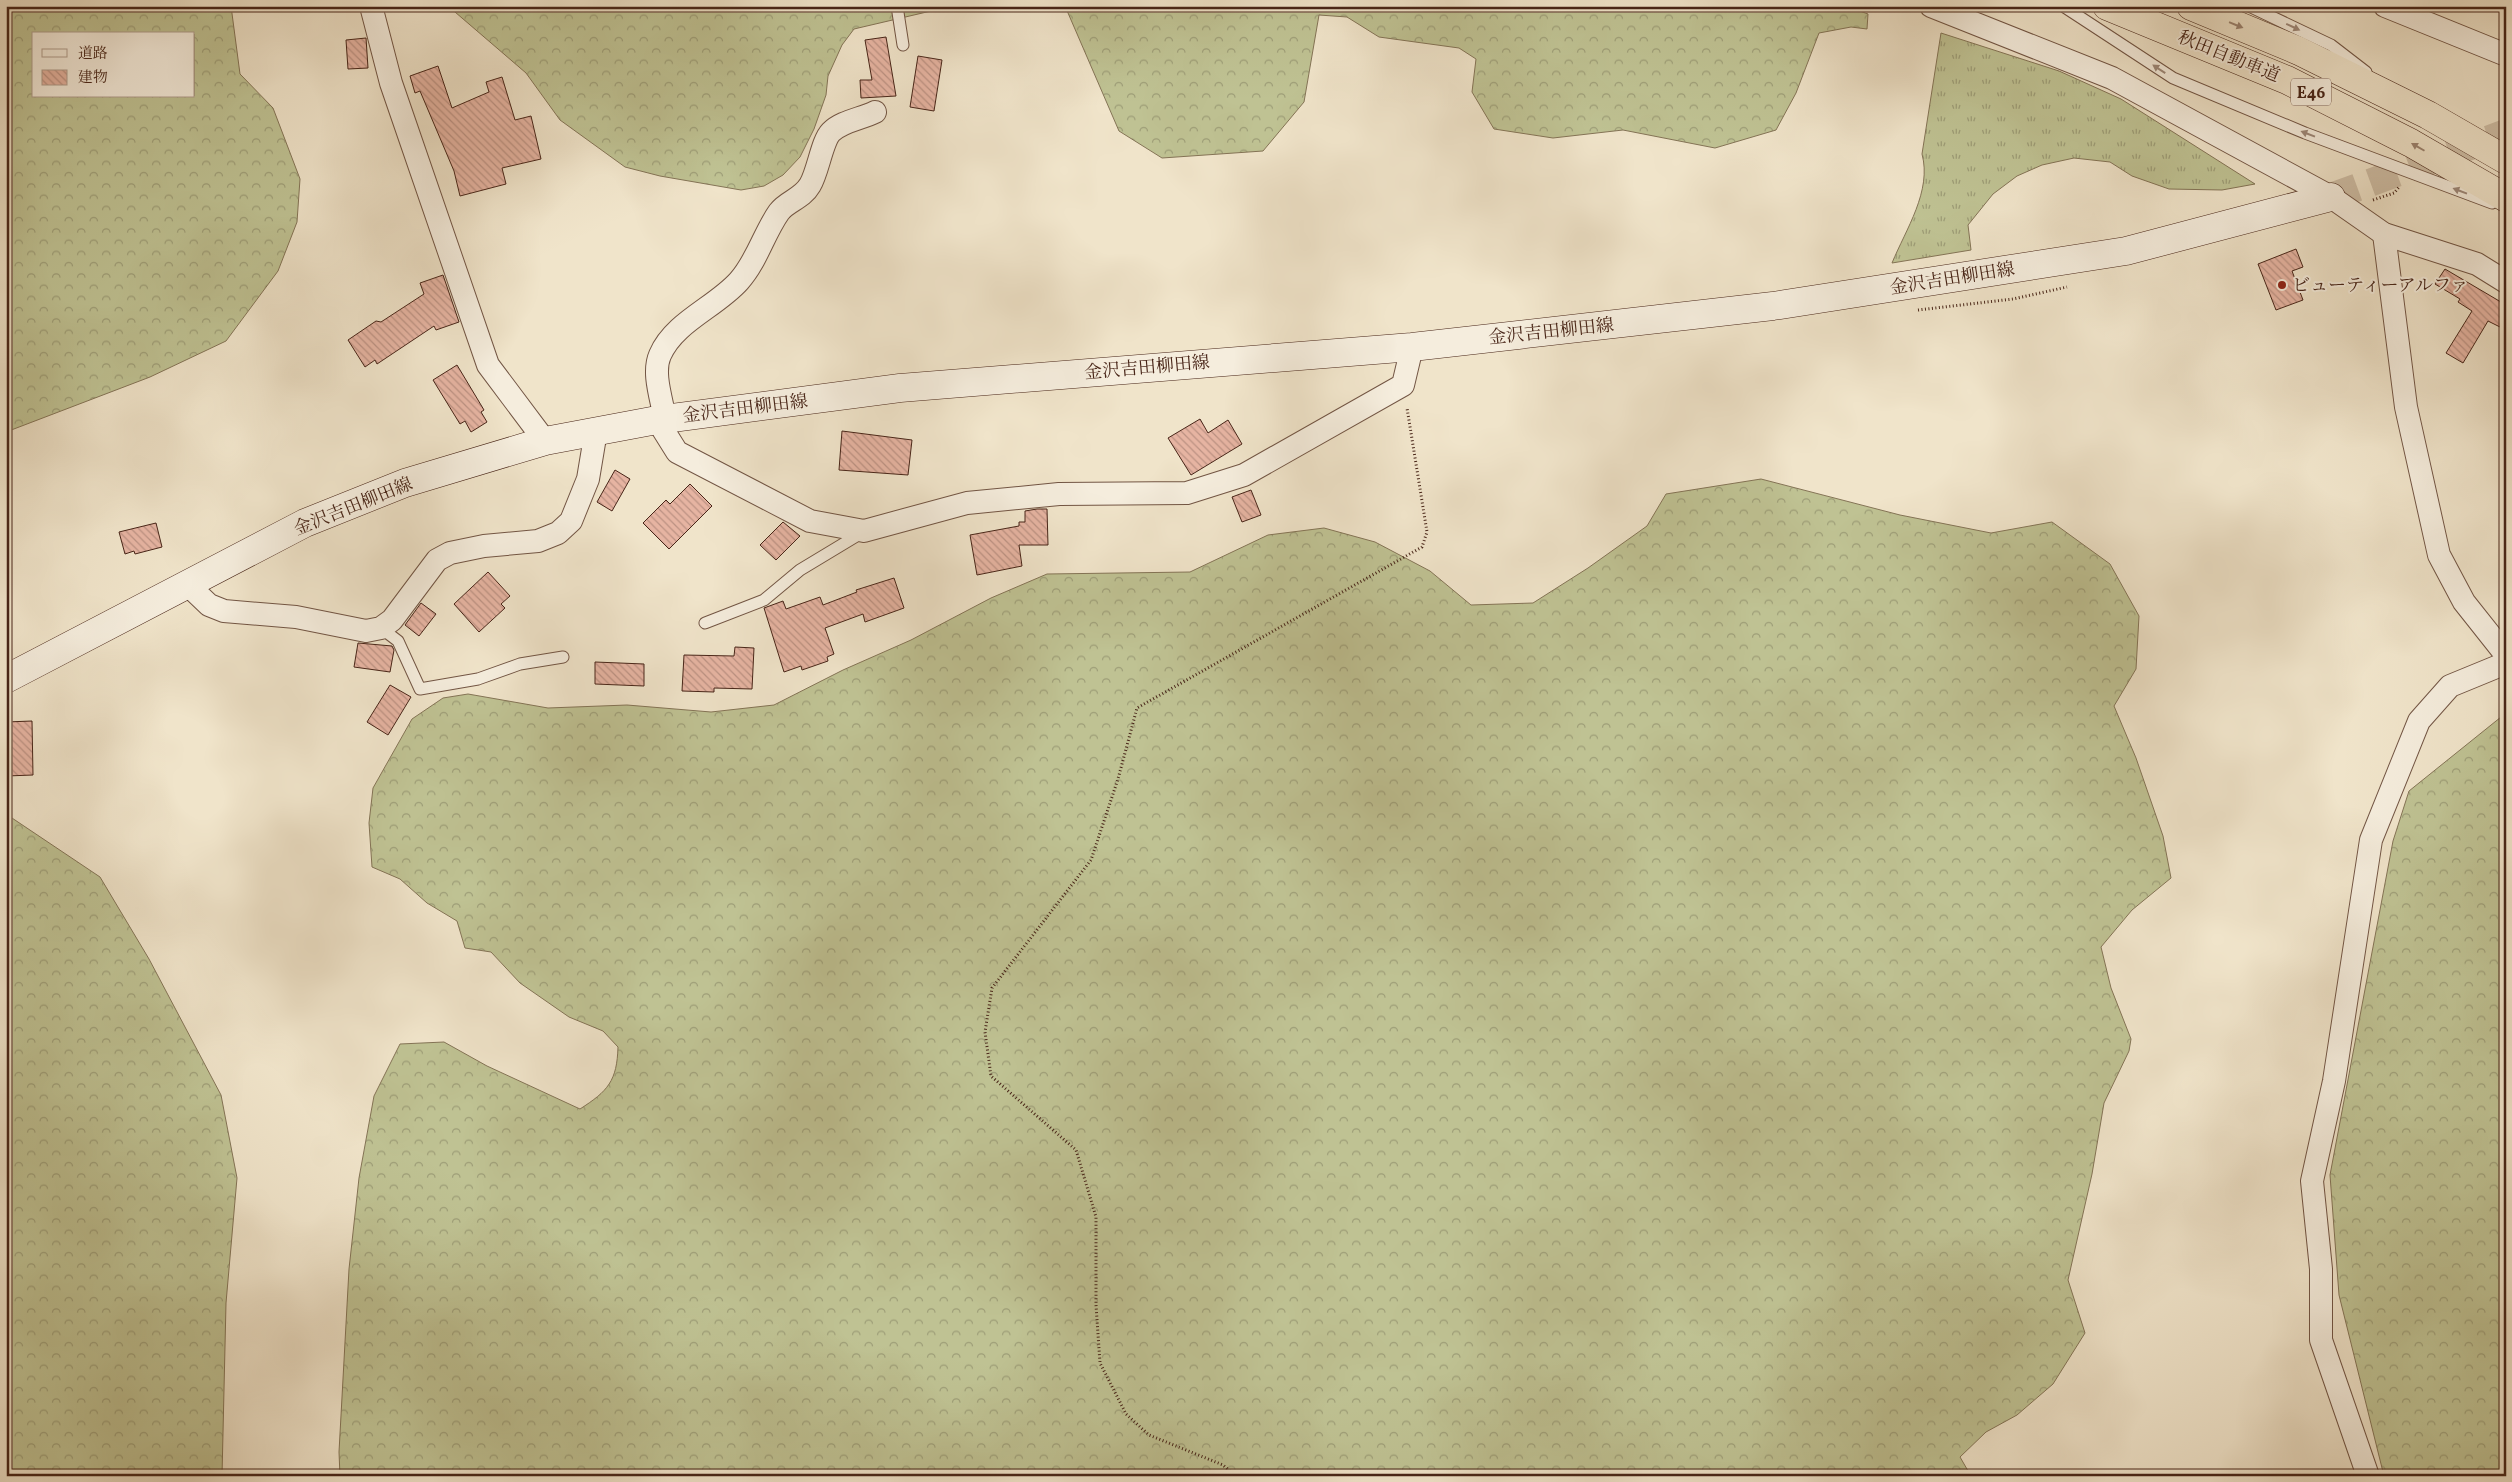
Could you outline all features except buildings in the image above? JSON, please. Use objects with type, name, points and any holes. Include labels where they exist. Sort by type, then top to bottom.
[{"type":"highway","name":"秋田自動車道","points":[[2107,6],[2287,80],[2411,143],[2506,198]]},
{"type":"highway","name":"秋田自動車道","points":[[2191,6],[2299,51],[2428,115],[2506,160]]},
{"type":"main road","name":"金沢吉田柳田線","points":[[6,680],[305,523],[405,483],[545,441],[661,419],[900,388],[1412,347],[1773,306],[2126,252],[2339,203]]},
{"type":"street","points":[[371,6],[391,83],[488,365],[545,441]]},
{"type":"street","points":[[1930,6],[2112,78],[2339,203],[2384,234],[2478,264],[2506,282]]},
{"type":"street","points":[[2385,6],[2506,55]]},
{"type":"street","points":[[875,112],[840,126],[830,133],[825,141],[818,169],[810,186],[804,193],[780,209],[741,279],[729,291],[681,328],[660,354],[656,367],[661,419],[678,452],[810,521],[864,531],[967,502],[1059,494],[1187,492],[1244,475],[1403,385],[1412,347]]},
{"type":"street","points":[[2384,234],[2406,407],[2439,556],[2464,602],[2506,655]]},
{"type":"street","points":[[187,584],[209,605],[224,611],[296,617],[366,631],[381,628],[392,620],[437,560],[450,552],[484,546],[538,541],[558,533],[571,521],[588,479],[596,431]]},
{"type":"street","points":[[2368,1476],[2321,1340],[2321,1269],[2312,1181],[2334,1081],[2371,840],[2419,721],[2450,686],[2506,663]]},
{"type":"lane","points":[[897,6],[903,45]]},
{"type":"lane","points":[[2063,6],[2173,78],[2305,133],[2506,208]]},
{"type":"lane","points":[[2249,6],[2331,45],[2378,82],[2433,104],[2506,153]]},
{"type":"lane","points":[[705,623],[764,600],[800,570],[864,531]]},
{"type":"lane","points":[[381,628],[398,641],[420,689],[478,679],[520,664],[563,657]]},
{"type":"path","points":[[2339,203],[2394,194],[2404,182]]},
{"type":"path","points":[[1915,310],[2013,299],[2072,286]]},
{"type":"path","points":[[1235,1476],[1223,1465],[1149,1435],[1126,1414],[1100,1363],[1096,1305],[1096,1217],[1076,1150],[991,1076],[985,1032],[992,988],[1091,860],[1118,779],[1137,708],[1422,547],[1427,532],[1403,385]]},
{"type":"green space","points":[[6,6],[231,6],[240,74],[273,108],[300,179],[297,222],[278,271],[226,341],[150,377],[6,432]]},
{"type":"green space","points":[[448,6],[940,6],[931,11],[854,29],[842,45],[828,76],[826,95],[814,129],[800,157],[783,175],[764,186],[741,190],[660,176],[625,167],[560,120],[526,73]]},
{"type":"green space","points":[[1065,6],[1846,6],[1868,14],[1867,29],[1851,27],[1819,33],[1796,93],[1776,130],[1715,148],[1623,130],[1553,138],[1494,129],[1472,92],[1476,59],[1459,48],[1379,37],[1347,17],[1319,15],[1304,102],[1263,151],[1162,158],[1119,131]]},
{"type":"green space","points":[[1941,33],[2059,71],[2121,99],[2255,184],[2222,190],[2169,189],[2132,176],[2110,162],[2074,158],[2042,165],[2017,176],[1993,194],[1968,225],[1971,250],[1892,263],[1916,210],[1924,182],[1922,154]]},
{"type":"green space","points":[[1761,479],[1900,515],[1991,533],[2052,522],[2110,564],[2139,616],[2136,669],[2114,706],[2136,758],[2163,836],[2171,878],[2132,910],[2101,947],[2111,988],[2131,1039],[2129,1051],[2104,1103],[2092,1174],[2068,1280],[2085,1333],[2053,1384],[2017,1415],[1986,1432],[1960,1457],[1971,1476],[340,1476],[339,1452],[349,1269],[359,1178],[374,1096],[400,1044],[444,1042],[487,1066],[580,1109],[598,1096],[609,1084],[616,1068],[617,1059],[618,1047],[603,1031],[569,1017],[520,983],[491,952],[465,948],[457,921],[427,903],[400,879],[372,867],[369,823],[373,788],[412,719],[443,698],[468,694],[548,708],[627,705],[711,712],[774,705],[843,670],[911,640],[991,598],[1047,574],[1190,572],[1268,535],[1324,528],[1375,542],[1430,571],[1471,605],[1533,603],[1588,568],[1647,526],[1666,494]]},
{"type":"green space","points":[[2506,713],[2506,1476],[2384,1476],[2339,1295],[2330,1175],[2393,841],[2409,791]]},
{"type":"green space","points":[[6,814],[100,877],[149,959],[221,1095],[237,1178],[226,1303],[222,1476],[6,1476]]},
{"type":"tunnel","points":[[2331,197],[2506,133]]},
{"type":"place","name":"ビューティーアルファ","points":[[2282,285]]}]
